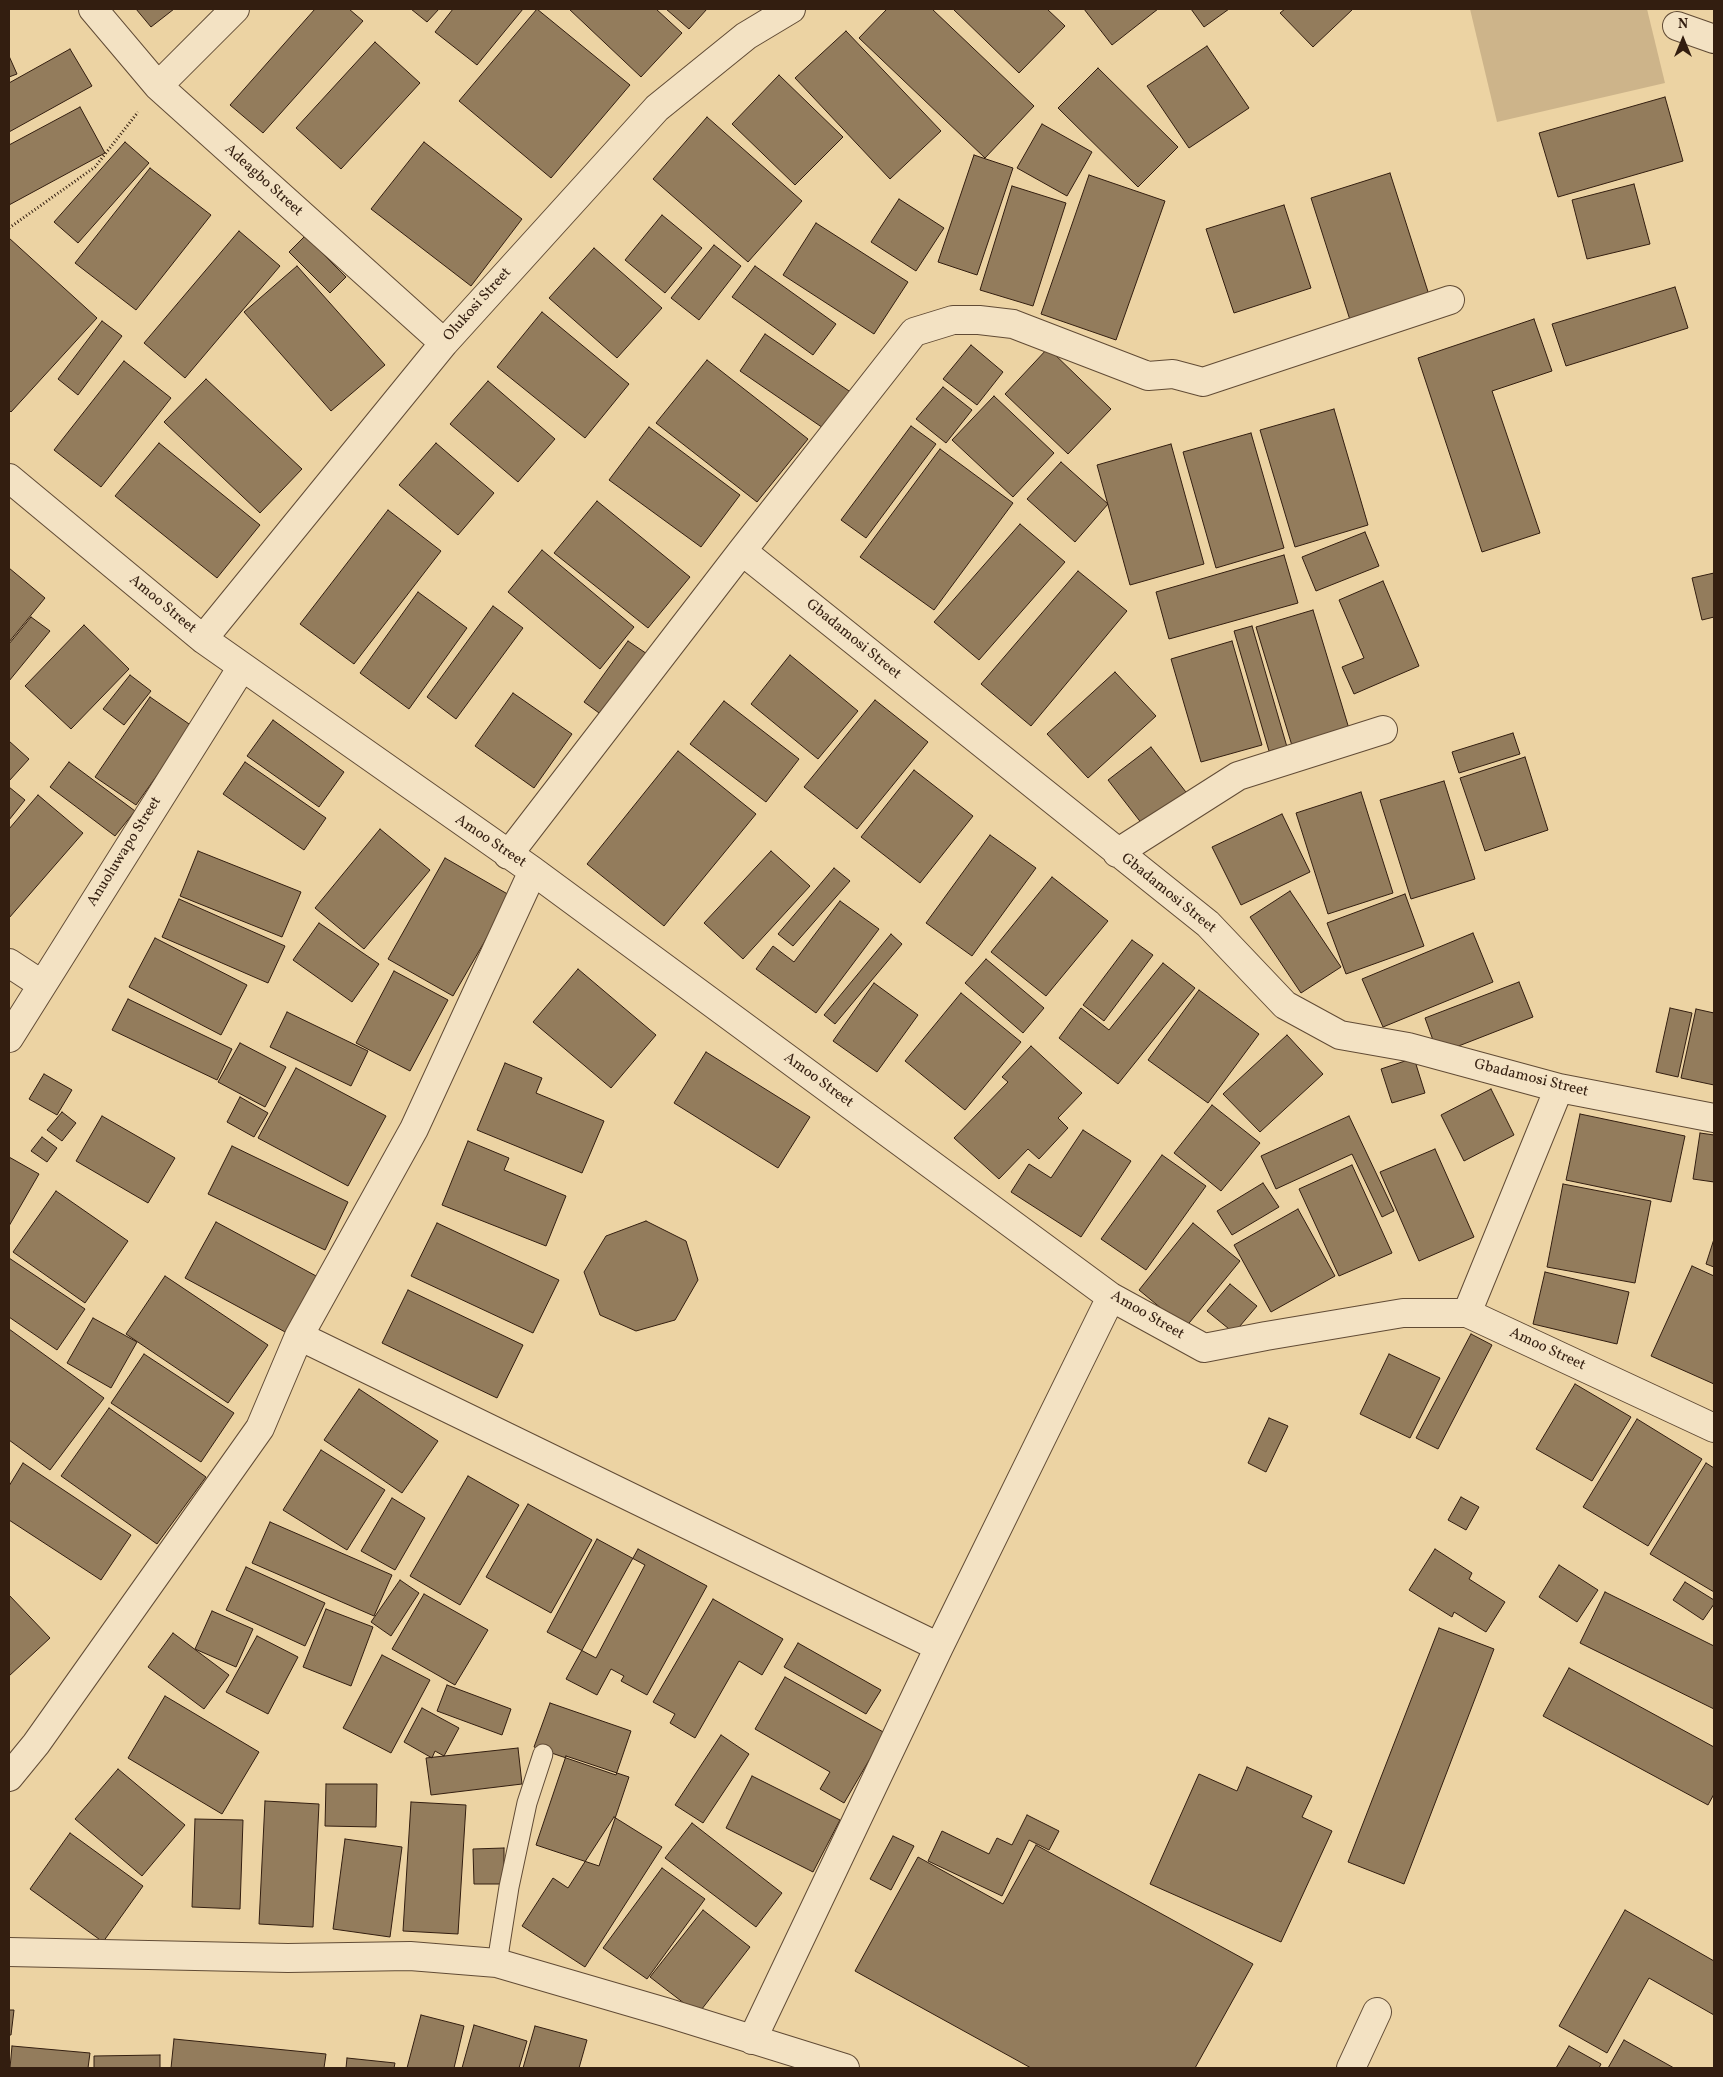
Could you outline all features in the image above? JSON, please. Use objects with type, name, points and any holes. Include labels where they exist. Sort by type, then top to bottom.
[{"type":"street","name":"Adeagbo Street","points":[[93,9],[158,86],[444,343]]},
{"type":"street","points":[[158,86],[235,9]]},
{"type":"street","name":"Olukosi Street","points":[[202,639],[444,343],[657,108],[746,36],[791,9]]},
{"type":"street","points":[[1677,26],[1714,39]]},
{"type":"street","points":[[508,855],[742,551],[914,332],[953,320],[979,320],[1012,324],[1148,376],[1173,374],[1202,382],[1450,300]]},
{"type":"street","name":"Amoo Street","points":[[9,478],[202,639],[533,871],[1111,1296],[1204,1348],[1403,1313],[1468,1313],[1714,1428]]},
{"type":"street","name":"Gbadamosi Street","points":[[742,551],[1208,924],[1285,1005],[1340,1035],[1408,1048],[1559,1088],[1714,1118]]},
{"type":"street","name":"Anuoluwapo Street","points":[[9,1038],[41,984],[242,667]]},
{"type":"street","points":[[1117,852],[1238,776],[1383,730]]},
{"type":"street","points":[[9,1777],[36,1744],[260,1428],[299,1336],[414,1129],[533,871]]},
{"type":"street","points":[[9,963],[41,984]]},
{"type":"street","points":[[1468,1313],[1559,1088]]},
{"type":"street","points":[[752,2040],[939,1647],[1111,1296]]},
{"type":"street","points":[[299,1336],[939,1647]]},
{"type":"street","points":[[9,1952],[288,1958],[410,1956],[497,1964],[845,2068]]},
{"type":"street","points":[[1351,2068],[1377,2012]]},
{"type":"lane","points":[[497,1964],[509,1887],[526,1803],[543,1754]]},
{"type":"path","points":[[9,228],[95,167],[158,86]]},
{"type":"shaded area","points":[[1470,9],[1647,9],[1665,83],[1497,122]]},
{"type":"building","points":[[136,9],[174,9],[151,27]]},
{"type":"building","points":[[315,9],[349,9],[363,21],[263,133],[230,105]]},
{"type":"building","points":[[411,9],[439,9],[427,22]]},
{"type":"building","points":[[453,9],[523,9],[477,65],[435,32]]},
{"type":"building","points":[[537,9],[630,85],[551,178],[459,101]]},
{"type":"building","points":[[569,9],[656,9],[682,33],[641,77]]},
{"type":"building","points":[[666,9],[707,9],[689,29]]},
{"type":"building","points":[[887,9],[932,9],[1034,106],[985,158],[859,38]]},
{"type":"building","points":[[953,9],[1047,9],[1065,26],[1019,73]]},
{"type":"building","points":[[1084,9],[1158,9],[1112,45]]},
{"type":"building","points":[[1191,9],[1229,9],[1204,27]]},
{"type":"building","points":[[1285,9],[1353,9],[1313,47],[1280,13]]},
{"type":"building","points":[[846,31],[941,131],[890,179],[795,78]]},
{"type":"building","points":[[375,42],[420,83],[341,169],[296,128]]},
{"type":"building","points":[[1207,46],[1249,108],[1189,148],[1147,86]]},
{"type":"building","points":[[70,49],[92,86],[9,132],[9,83]]},
{"type":"building","points":[[9,56],[17,74],[9,77]]},
{"type":"building","points":[[1098,68],[1178,147],[1138,187],[1058,108]]},
{"type":"building","points":[[779,75],[843,137],[795,185],[732,124]]},
{"type":"building","points":[[1665,97],[1683,161],[1558,197],[1539,133]]},
{"type":"building","points":[[80,107],[105,153],[9,205],[9,145]]},
{"type":"building","points":[[707,117],[802,201],[748,262],[653,179]]},
{"type":"building","points":[[1042,124],[1092,152],[1067,196],[1017,168]]},
{"type":"building","points":[[125,142],[149,163],[78,243],[54,222]]},
{"type":"building","points":[[424,142],[522,219],[471,286],[371,209]]},
{"type":"building","points":[[974,155],[1013,168],[977,275],[938,262]]},
{"type":"building","points":[[150,168],[211,215],[136,310],[75,263]]},
{"type":"building","points":[[1390,173],[1430,298],[1351,323],[1311,198]]},
{"type":"building","points":[[1089,175],[1165,201],[1116,340],[1041,314]]},
{"type":"building","points":[[1634,184],[1650,244],[1587,259],[1572,200]]},
{"type":"building","points":[[1012,186],[1066,203],[1033,306],[980,290]]},
{"type":"building","points":[[899,199],[944,228],[916,271],[871,242]]},
{"type":"building","points":[[1284,205],[1311,288],[1234,313],[1206,229]]},
{"type":"building","points":[[662,215],[702,248],[665,293],[625,260]]},
{"type":"building","points":[[816,223],[908,282],[874,334],[783,275]]},
{"type":"building","points":[[239,231],[280,266],[185,378],[144,343]]},
{"type":"building","points":[[305,236],[346,277],[330,293],[289,252]]},
{"type":"building","points":[[9,238],[97,318],[11,412],[9,410]]},
{"type":"building","points":[[714,245],[741,266],[699,320],[671,298]]},
{"type":"building","points":[[594,248],[662,308],[617,358],[549,298]]},
{"type":"building","points":[[297,266],[385,365],[331,411],[244,312]]},
{"type":"building","points":[[755,266],[836,324],[813,355],[732,297]]},
{"type":"building","points":[[1675,287],[1688,328],[1566,366],[1552,324]]},
{"type":"building","points":[[542,312],[629,384],[585,438],[497,367]]},
{"type":"building","points":[[1534,319],[1552,371],[1492,391],[1540,533],[1482,552],[1418,358]]},
{"type":"building","points":[[102,321],[122,336],[78,395],[58,379]]},
{"type":"building","points":[[765,334],[852,393],[826,430],[740,371]]},
{"type":"building","points":[[971,345],[1003,372],[977,405],[943,379]]},
{"type":"building","points":[[1048,348],[1111,409],[1068,454],[1005,394]]},
{"type":"building","points":[[707,360],[808,439],[757,502],[656,423]]},
{"type":"building","points":[[124,361],[171,398],[101,487],[54,450]]},
{"type":"building","points":[[206,379],[302,469],[260,513],[164,422]]},
{"type":"building","points":[[488,381],[555,439],[518,482],[450,424]]},
{"type":"building","points":[[943,387],[972,410],[946,443],[916,419]]},
{"type":"building","points":[[994,396],[1054,453],[1013,497],[952,440]]},
{"type":"building","points":[[1334,409],[1368,525],[1295,547],[1260,430]]},
{"type":"building","points":[[911,426],[936,444],[866,538],[841,520]]},
{"type":"building","points":[[649,427],[740,495],[701,547],[609,480]]},
{"type":"building","points":[[1251,433],[1284,548],[1216,568],[1183,452]]},
{"type":"building","points":[[159,443],[260,525],[217,578],[115,496]]},
{"type":"building","points":[[436,443],[494,493],[458,535],[399,485]]},
{"type":"building","points":[[1171,444],[1204,564],[1130,585],[1097,465]]},
{"type":"building","points":[[940,449],[1013,503],[934,610],[860,557]]},
{"type":"building","points":[[1061,462],[1108,504],[1075,542],[1027,499]]},
{"type":"building","points":[[597,501],[690,577],[648,628],[554,553]]},
{"type":"building","points":[[388,510],[441,551],[354,664],[300,624]]},
{"type":"building","points":[[1020,524],[1065,562],[979,660],[934,622]]},
{"type":"building","points":[[1365,532],[1379,566],[1316,591],[1302,557]]},
{"type":"building","points":[[542,550],[634,627],[600,669],[508,592]]},
{"type":"building","points":[[1284,555],[1298,603],[1169,639],[1156,592]]},
{"type":"building","points":[[9,568],[45,598],[9,642]]},
{"type":"building","points":[[1078,571],[1127,611],[1031,726],[981,684]]},
{"type":"building","points":[[1714,573],[1714,617],[1702,620],[1692,578]]},
{"type":"building","points":[[1383,581],[1419,666],[1354,694],[1342,667],[1364,658],[1339,600]]},
{"type":"building","points":[[418,592],[467,628],[409,709],[360,673]]},
{"type":"building","points":[[493,606],[523,628],[456,719],[427,697]]},
{"type":"building","points":[[1313,610],[1350,732],[1293,749],[1256,627]]},
{"type":"building","points":[[31,617],[50,631],[9,681],[9,644]]},
{"type":"building","points":[[84,625],[129,669],[71,729],[25,686]]},
{"type":"building","points":[[1252,626],[1287,747],[1269,751],[1234,631]]},
{"type":"building","points":[[628,641],[650,656],[606,718],[584,702]]},
{"type":"building","points":[[1232,641],[1262,745],[1201,762],[1171,659]]},
{"type":"building","points":[[790,655],[858,711],[818,759],[751,704]]},
{"type":"building","points":[[1115,672],[1156,716],[1088,778],[1047,734]]},
{"type":"building","points":[[130,675],[151,691],[124,725],[103,709]]},
{"type":"building","points":[[513,693],[572,734],[534,788],[475,746]]},
{"type":"building","points":[[150,697],[192,726],[136,805],[95,777]]},
{"type":"building","points":[[875,700],[928,742],[857,829],[804,787]]},
{"type":"building","points":[[724,701],[799,759],[766,802],[690,744]]},
{"type":"building","points":[[273,720],[344,772],[319,807],[247,756]]},
{"type":"building","points":[[1513,733],[1520,754],[1459,773],[1452,752]]},
{"type":"building","points":[[9,741],[29,759],[9,781]]},
{"type":"building","points":[[1151,747],[1189,796],[1146,829],[1108,780]]},
{"type":"building","points":[[678,751],[756,814],[664,926],[587,864]]},
{"type":"building","points":[[1525,757],[1548,830],[1485,851],[1460,778]]},
{"type":"building","points":[[69,762],[135,811],[115,836],[50,787]]},
{"type":"building","points":[[245,762],[326,818],[304,850],[223,794]]},
{"type":"building","points":[[914,770],[973,816],[920,883],[861,837]]},
{"type":"building","points":[[1444,781],[1475,879],[1411,899],[1380,800]]},
{"type":"building","points":[[9,787],[25,800],[9,820]]},
{"type":"building","points":[[1361,792],[1393,893],[1328,914],[1296,813]]},
{"type":"building","points":[[38,795],[83,833],[9,918],[9,829]]},
{"type":"building","points":[[1282,814],[1310,872],[1241,905],[1212,847]]},
{"type":"building","points":[[380,829],[430,870],[364,949],[315,908]]},
{"type":"building","points":[[990,835],[1036,868],[972,956],[926,923]]},
{"type":"building","points":[[198,851],[301,892],[282,937],[180,896]]},
{"type":"building","points":[[771,851],[810,886],[743,959],[704,923]]},
{"type":"building","points":[[445,858],[511,896],[453,996],[388,959]]},
{"type":"building","points":[[834,868],[850,881],[793,946],[778,934]]},
{"type":"building","points":[[1052,877],[1108,921],[1046,996],[991,952]]},
{"type":"building","points":[[1290,891],[1341,967],[1301,993],[1250,917]]},
{"type":"building","points":[[1405,894],[1424,946],[1346,974],[1327,923]]},
{"type":"building","points":[[179,899],[285,946],[268,983],[162,937]]},
{"type":"building","points":[[840,901],[879,929],[816,1013],[756,969],[773,946],[794,962]]},
{"type":"building","points":[[319,923],[379,964],[352,1002],[293,960]]},
{"type":"building","points":[[1473,933],[1493,982],[1383,1027],[1362,979]]},
{"type":"building","points":[[891,934],[902,944],[835,1024],[824,1015]]},
{"type":"building","points":[[155,938],[247,985],[221,1035],[129,987]]},
{"type":"building","points":[[1132,940],[1153,955],[1104,1021],[1083,1005]]},
{"type":"building","points":[[986,959],[1044,1008],[1023,1033],[965,983]]},
{"type":"building","points":[[1163,963],[1195,988],[1118,1084],[1059,1038],[1081,1008],[1109,1030]]},
{"type":"building","points":[[578,969],[656,1035],[611,1088],[533,1022]]},
{"type":"building","points":[[394,971],[448,1000],[410,1071],[356,1043]]},
{"type":"building","points":[[1519,982],[1533,1017],[1438,1054],[1425,1018]]},
{"type":"building","points":[[874,983],[918,1015],[877,1072],[833,1041]]},
{"type":"building","points":[[1199,990],[1259,1034],[1208,1103],[1148,1060]]},
{"type":"building","points":[[961,993],[1021,1042],[965,1110],[905,1061]]},
{"type":"building","points":[[128,999],[232,1049],[217,1080],[112,1030]]},
{"type":"building","points":[[1670,1008],[1692,1013],[1678,1077],[1656,1072]]},
{"type":"building","points":[[1696,1009],[1714,1013],[1714,1085],[1681,1078]]},
{"type":"building","points":[[287,1012],[368,1051],[351,1086],[270,1047]]},
{"type":"building","points":[[1287,1035],[1323,1074],[1260,1132],[1223,1094]]},
{"type":"building","points":[[240,1043],[286,1067],[265,1107],[218,1082]]},
{"type":"building","points":[[1031,1046],[1082,1093],[1058,1118],[1068,1128],[1039,1159],[1028,1149],[999,1179],[954,1138],[1008,1082],[1002,1077]]},
{"type":"building","points":[[706,1052],[810,1117],[778,1168],[674,1103]]},
{"type":"building","points":[[1414,1058],[1425,1093],[1392,1103],[1381,1069]]},
{"type":"building","points":[[505,1063],[542,1078],[536,1093],[604,1121],[582,1173],[477,1130]]},
{"type":"building","points":[[296,1068],[386,1116],[348,1186],[258,1138]]},
{"type":"building","points":[[44,1074],[72,1090],[57,1115],[29,1099]]},
{"type":"building","points":[[1491,1089],[1514,1135],[1464,1161],[1441,1115]]},
{"type":"building","points":[[240,1097],[268,1113],[254,1137],[227,1122]]},
{"type":"building","points":[[1212,1105],[1260,1143],[1221,1191],[1174,1153]]},
{"type":"building","points":[[62,1112],[76,1123],[62,1141],[47,1130]]},
{"type":"building","points":[[1580,1114],[1685,1136],[1671,1202],[1566,1180]]},
{"type":"building","points":[[102,1116],[175,1158],[148,1203],[76,1161]]},
{"type":"building","points":[[1349,1116],[1394,1211],[1382,1217],[1352,1154],[1276,1189],[1261,1156]]},
{"type":"building","points":[[1083,1130],[1131,1161],[1081,1237],[1011,1192],[1029,1164],[1051,1178]]},
{"type":"building","points":[[1700,1133],[1714,1135],[1714,1182],[1693,1179]]},
{"type":"building","points":[[42,1137],[57,1148],[47,1162],[31,1151]]},
{"type":"building","points":[[468,1141],[509,1158],[504,1170],[566,1196],[546,1246],[442,1205]]},
{"type":"building","points":[[232,1146],[348,1202],[325,1250],[208,1194]]},
{"type":"building","points":[[1435,1149],[1474,1237],[1419,1261],[1380,1172]]},
{"type":"building","points":[[1162,1155],[1206,1186],[1146,1270],[1101,1239]]},
{"type":"building","points":[[9,1157],[39,1174],[9,1226]]},
{"type":"building","points":[[1352,1165],[1392,1253],[1339,1276],[1299,1189]]},
{"type":"building","points":[[1263,1183],[1279,1207],[1232,1235],[1217,1211]]},
{"type":"building","points":[[1563,1184],[1651,1201],[1635,1283],[1547,1267]]},
{"type":"building","points":[[56,1191],[128,1241],[85,1303],[13,1252]]},
{"type":"building","points":[[1298,1209],[1335,1276],[1271,1312],[1234,1245]]},
{"type":"building","points":[[646,1221],[686,1241],[698,1280],[675,1320],[636,1331],[600,1315],[584,1272],[606,1236]]},
{"type":"building","points":[[216,1222],[318,1277],[287,1333],[185,1278]]},
{"type":"building","points":[[437,1223],[559,1280],[533,1333],[411,1276]]},
{"type":"building","points":[[1193,1223],[1240,1261],[1185,1328],[1139,1290]]},
{"type":"building","points":[[1714,1239],[1714,1267],[1706,1264]]},
{"type":"building","points":[[9,1258],[85,1309],[57,1350],[9,1317]]},
{"type":"building","points":[[1692,1266],[1714,1276],[1714,1384],[1651,1356]]},
{"type":"building","points":[[1545,1272],[1629,1292],[1617,1344],[1533,1324]]},
{"type":"building","points":[[165,1276],[268,1345],[228,1403],[126,1334]]},
{"type":"building","points":[[1230,1284],[1257,1306],[1234,1333],[1207,1311]]},
{"type":"building","points":[[408,1290],[523,1345],[497,1398],[382,1343]]},
{"type":"building","points":[[93,1318],[137,1342],[111,1388],[67,1363]]},
{"type":"building","points":[[9,1329],[104,1398],[50,1470],[9,1440]]},
{"type":"building","points":[[1471,1334],[1492,1345],[1438,1449],[1416,1438]]},
{"type":"building","points":[[144,1354],[234,1413],[201,1462],[111,1403]]},
{"type":"building","points":[[1389,1354],[1440,1378],[1410,1438],[1360,1414]]},
{"type":"building","points":[[1575,1384],[1631,1417],[1592,1481],[1536,1449]]},
{"type":"building","points":[[359,1389],[438,1441],[402,1493],[324,1440]]},
{"type":"building","points":[[109,1408],[206,1477],[157,1544],[61,1476]]},
{"type":"building","points":[[1269,1418],[1288,1426],[1266,1472],[1248,1463]]},
{"type":"building","points":[[1637,1419],[1702,1459],[1648,1546],[1583,1507]]},
{"type":"building","points":[[321,1450],[385,1490],[347,1550],[283,1510]]},
{"type":"building","points":[[23,1463],[131,1535],[101,1580],[9,1520],[9,1486]]},
{"type":"building","points":[[1706,1463],[1714,1468],[1714,1592],[1650,1554]]},
{"type":"building","points":[[468,1476],[519,1505],[460,1605],[410,1576]]},
{"type":"building","points":[[1461,1497],[1479,1507],[1466,1530],[1448,1520]]},
{"type":"building","points":[[392,1498],[425,1518],[395,1570],[361,1551]]},
{"type":"building","points":[[528,1504],[592,1540],[551,1613],[486,1577]]},
{"type":"building","points":[[270,1522],[392,1575],[374,1616],[252,1563]]},
{"type":"building","points":[[597,1539],[645,1565],[596,1658],[547,1632]]},
{"type":"building","points":[[638,1549],[707,1586],[647,1695],[621,1681],[624,1676],[611,1669],[597,1695],[566,1679]]},
{"type":"building","points":[[1435,1549],[1472,1573],[1469,1579],[1505,1602],[1486,1632],[1454,1612],[1452,1617],[1409,1590]]},
{"type":"building","points":[[1559,1565],[1598,1590],[1577,1622],[1539,1597]]},
{"type":"building","points":[[246,1567],[325,1603],[305,1646],[226,1610]]},
{"type":"building","points":[[400,1580],[419,1593],[391,1636],[371,1622]]},
{"type":"building","points":[[1685,1582],[1714,1600],[1714,1604],[1703,1620],[1673,1600]]},
{"type":"building","points":[[1605,1592],[1714,1646],[1714,1709],[1580,1643]]},
{"type":"building","points":[[424,1594],[488,1630],[455,1685],[392,1649]]},
{"type":"building","points":[[9,1595],[50,1638],[9,1676]]},
{"type":"building","points":[[713,1599],[783,1639],[762,1675],[739,1661],[695,1738],[670,1723],[675,1714],[653,1702]]},
{"type":"building","points":[[326,1609],[373,1627],[351,1686],[303,1667]]},
{"type":"building","points":[[212,1611],[253,1629],[236,1667],[195,1649]]},
{"type":"building","points":[[1439,1628],[1494,1649],[1404,1884],[1348,1862]]},
{"type":"building","points":[[173,1633],[229,1675],[204,1709],[148,1667]]},
{"type":"building","points":[[257,1636],[298,1657],[268,1714],[226,1692]]},
{"type":"building","points":[[798,1643],[881,1690],[866,1714],[784,1667]]},
{"type":"building","points":[[382,1655],[430,1680],[391,1753],[343,1728]]},
{"type":"building","points":[[1569,1668],[1714,1747],[1714,1794],[1708,1805],[1543,1716]]},
{"type":"building","points":[[785,1677],[885,1733],[844,1803],[820,1789],[830,1772],[755,1729]]},
{"type":"building","points":[[447,1685],[511,1709],[502,1735],[437,1711]]},
{"type":"building","points":[[165,1696],[259,1752],[222,1814],[128,1758]]},
{"type":"building","points":[[550,1703],[631,1731],[616,1775],[534,1747]]},
{"type":"building","points":[[422,1708],[459,1728],[444,1756],[435,1751],[432,1758],[404,1742]]},
{"type":"building","points":[[721,1735],[749,1754],[703,1823],[675,1805]]},
{"type":"building","points":[[518,1748],[522,1784],[431,1795],[426,1758]]},
{"type":"building","points":[[566,1756],[629,1777],[599,1866],[536,1845]]},
{"type":"building","points":[[1247,1767],[1312,1796],[1302,1817],[1332,1831],[1281,1942],[1150,1884],[1199,1774],[1237,1791]]},
{"type":"building","points":[[118,1769],[185,1825],[142,1876],[75,1819]]},
{"type":"building","points":[[752,1776],[840,1820],[813,1872],[726,1828]]},
{"type":"building","points":[[326,1784],[377,1784],[376,1827],[325,1826]]},
{"type":"building","points":[[265,1801],[319,1804],[313,1927],[259,1924]]},
{"type":"building","points":[[411,1802],[466,1805],[458,1934],[403,1931]]},
{"type":"building","points":[[1027,1815],[1059,1831],[1049,1850],[1029,1840],[1002,1896],[928,1861],[942,1831],[989,1854],[997,1838],[1012,1845]]},
{"type":"building","points":[[614,1817],[662,1847],[585,1967],[522,1926],[553,1878],[568,1888]]},
{"type":"building","points":[[195,1819],[243,1820],[240,1909],[192,1907]]},
{"type":"building","points":[[692,1823],[782,1893],[756,1927],[665,1858]]},
{"type":"building","points":[[70,1833],[143,1886],[103,1942],[30,1889]]},
{"type":"building","points":[[893,1836],[914,1846],[891,1890],[870,1879]]},
{"type":"building","points":[[345,1839],[402,1847],[390,1937],[333,1929]]},
{"type":"building","points":[[1036,1845],[1253,1964],[1195,2068],[1031,2068],[855,1971],[918,1857],[1003,1904]]},
{"type":"building","points":[[504,1848],[504,1884],[474,1884],[473,1849]]},
{"type":"building","points":[[662,1868],[705,1899],[647,1979],[603,1948]]},
{"type":"building","points":[[703,1910],[750,1947],[698,2014],[650,1977]]},
{"type":"building","points":[[1625,1910],[1714,1961],[1714,2015],[1649,1978],[1607,2053],[1559,2026]]},
{"type":"building","points":[[9,2010],[14,2010],[11,2035],[9,2035]]},
{"type":"building","points":[[421,2015],[464,2026],[454,2068],[407,2068]]},
{"type":"building","points":[[474,2025],[527,2041],[519,2068],[462,2068]]},
{"type":"building","points":[[535,2026],[587,2040],[579,2068],[523,2068]]},
{"type":"building","points":[[174,2039],[326,2054],[324,2068],[171,2068]]},
{"type":"building","points":[[1624,2040],[1674,2068],[1608,2068]]},
{"type":"building","points":[[12,2046],[90,2053],[88,2068],[10,2068]]},
{"type":"building","points":[[1569,2046],[1601,2064],[1599,2068],[1556,2068]]},
{"type":"building","points":[[160,2055],[160,2068],[94,2068],[94,2056]]},
{"type":"building","points":[[347,2058],[395,2063],[394,2068],[346,2068]]}]
